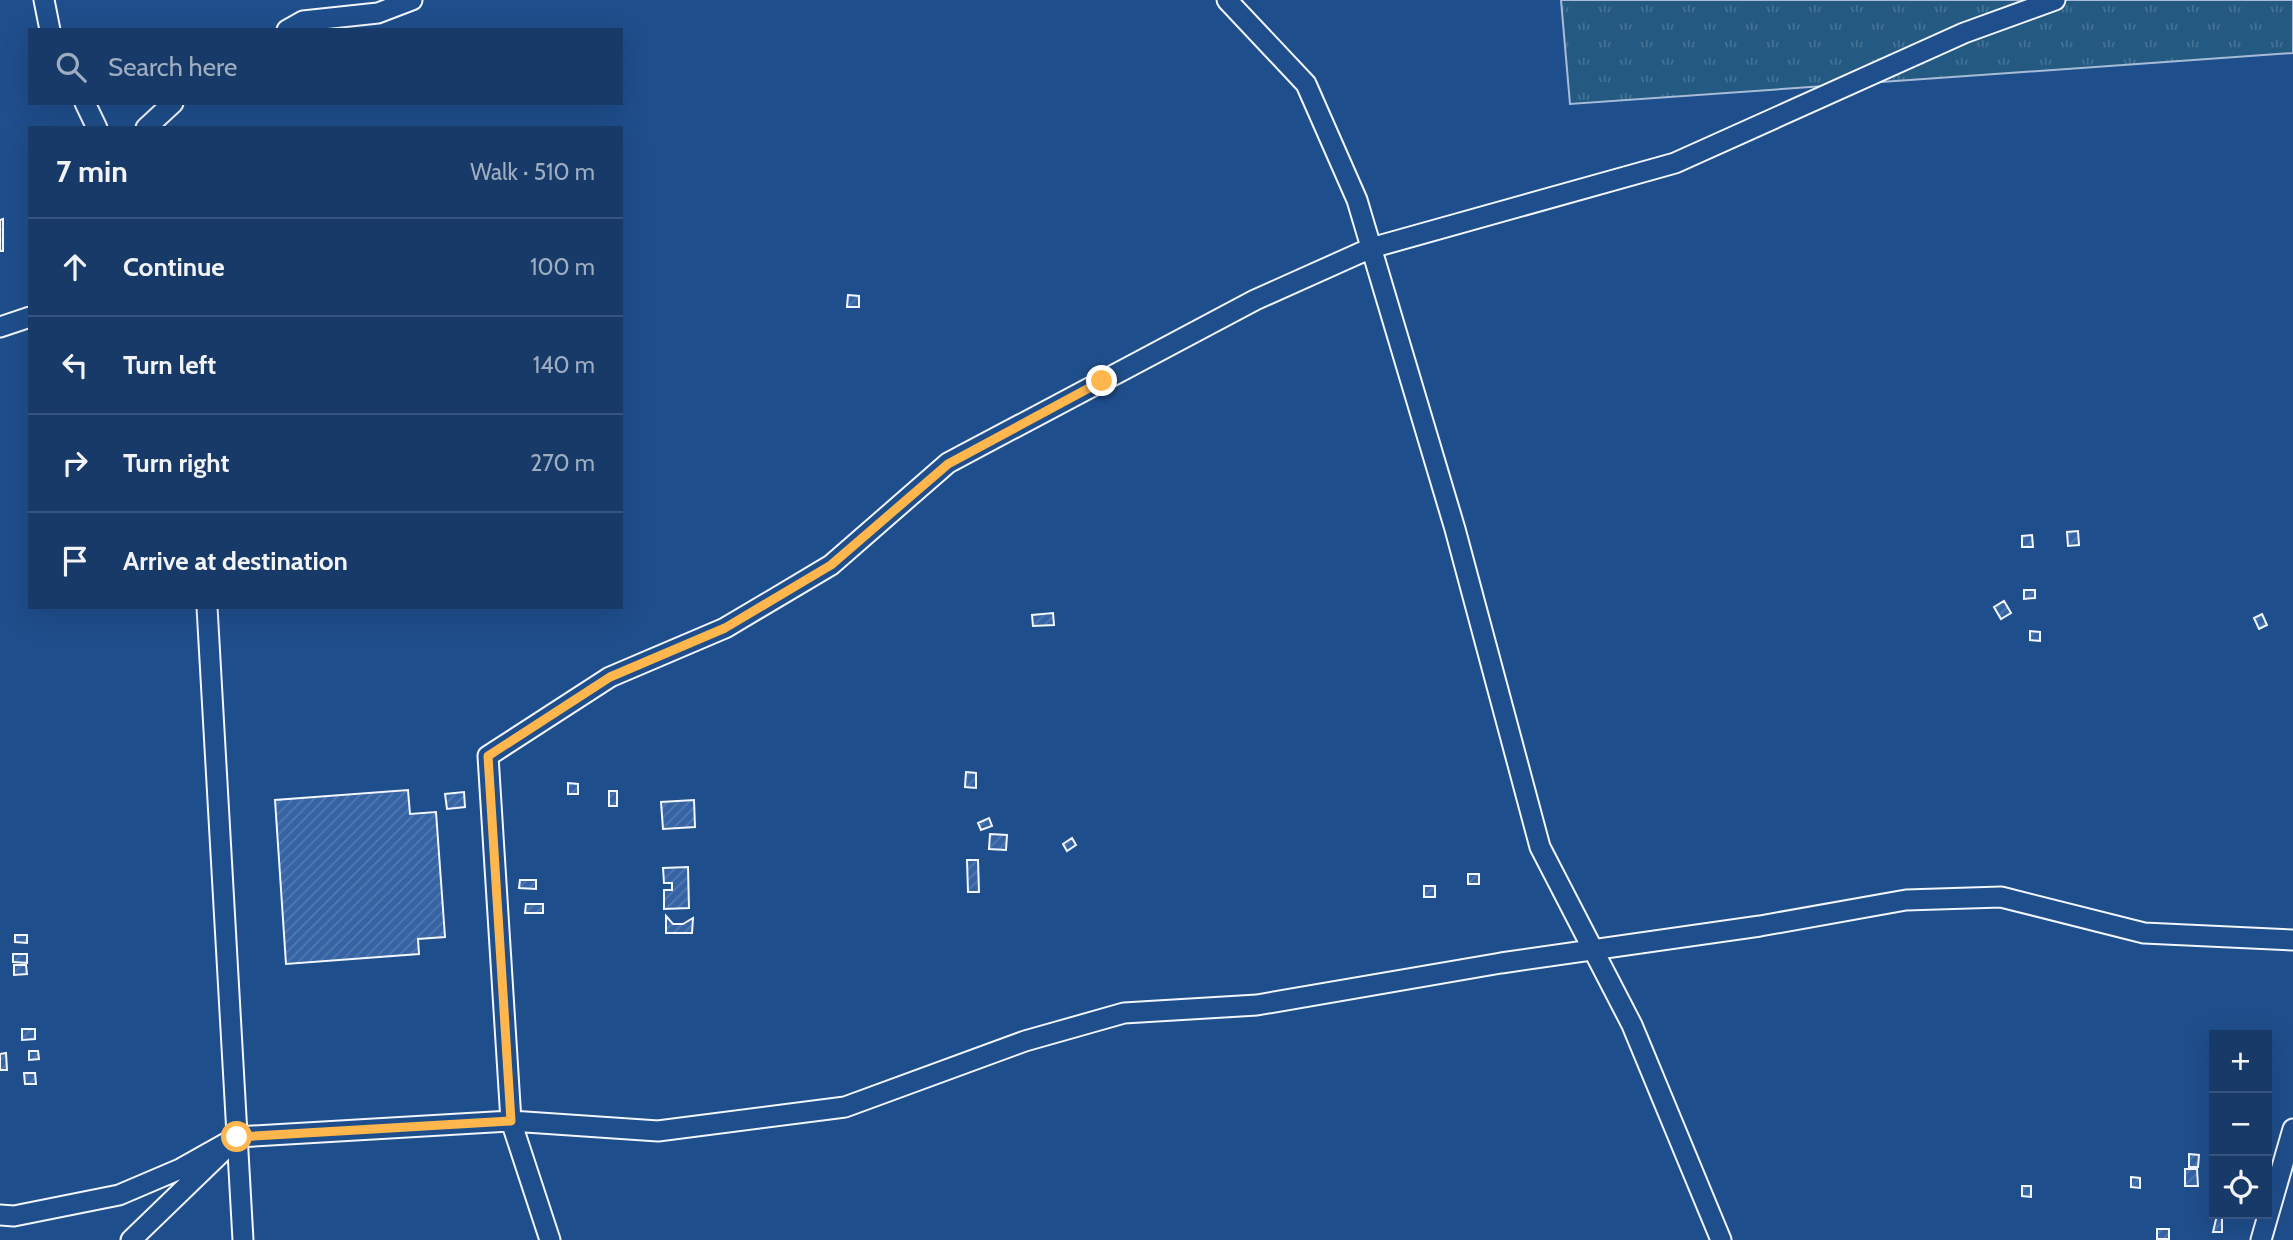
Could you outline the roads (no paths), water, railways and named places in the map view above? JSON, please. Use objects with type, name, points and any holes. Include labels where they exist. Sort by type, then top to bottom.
[{"type":"street","points":[[44,0],[50,28]]},
{"type":"street","points":[[291,28],[303,21],[378,13],[412,0]]},
{"type":"street","points":[[1227,0],[1306,84],[1357,200],[1455,529],[1540,847],[1632,1025],[1721,1240]]},
{"type":"street","points":[[550,1240],[511,1121],[488,756],[610,677],[725,628],[831,565],[948,464],[1255,300],[1371,248],[1675,163],[1965,33],[2054,0]]},
{"type":"street","points":[[86,105],[96,126]]},
{"type":"street","points":[[148,126],[171,105]]},
{"type":"street","points":[[0,327],[28,318]]},
{"type":"street","points":[[207,609],[243,1240]]},
{"type":"street","points":[[0,1216],[14,1216],[118,1195],[180,1169],[237,1137],[511,1121],[658,1131],[845,1107],[1025,1041],[1124,1013],[1257,1005],[1593,950],[1760,926],[1906,900],[2001,897],[2144,933],[2293,940]]},
{"type":"street","points":[[2262,1240],[2293,1129]]},
{"type":"street","points":[[131,1240],[237,1137]]}]
